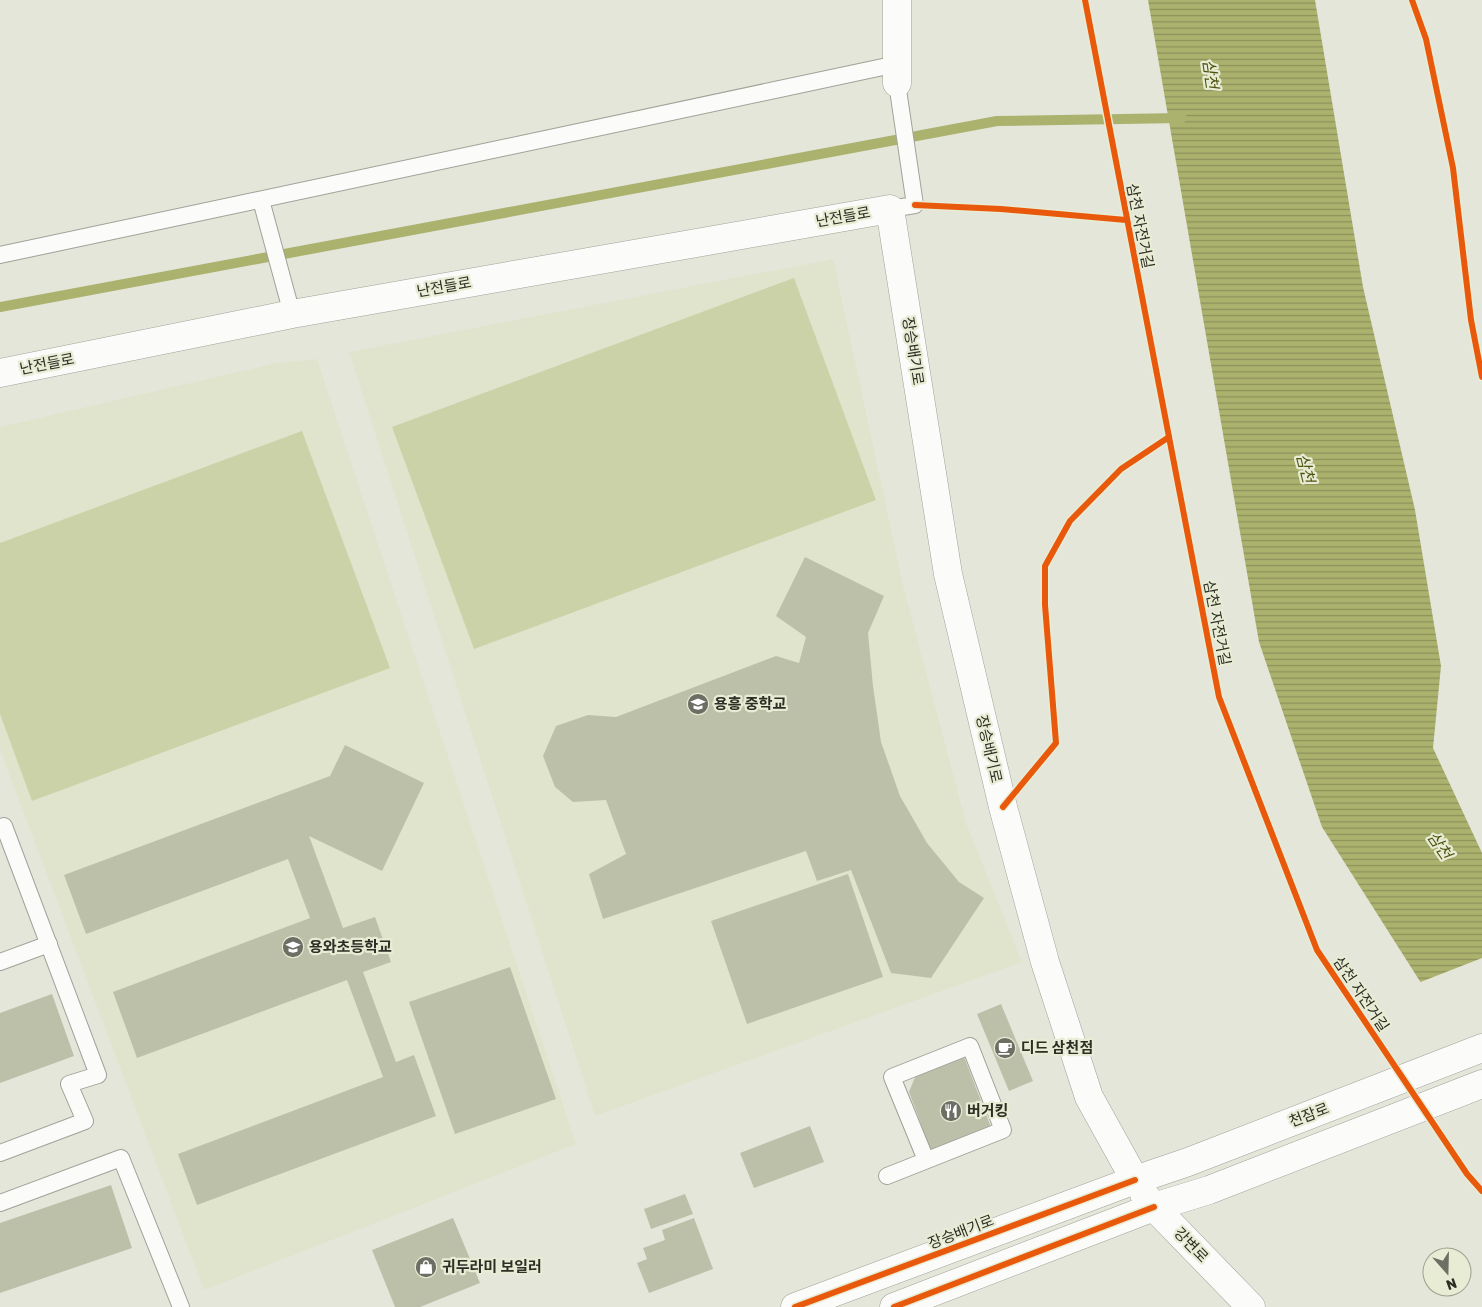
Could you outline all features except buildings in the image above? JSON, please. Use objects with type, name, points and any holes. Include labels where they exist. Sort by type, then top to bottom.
[{"type":"street","points":[[897,0],[897,74]]},
{"type":"street","name":"난전들로","points":[[0,373],[292,314],[903,207]]},
{"type":"street","name":"장승배기로","points":[[795,1307],[1135,1180],[1089,1097],[1045,962],[1003,808],[948,574],[903,207]]},
{"type":"street","name":"천잠로","points":[[1135,1180],[1188,1162],[1482,1048]]},
{"type":"street","points":[[894,1307],[1154,1207],[1209,1190],[1482,1084]]},
{"type":"street","name":"강변로","points":[[1135,1180],[1154,1207],[1251,1307]]},
{"type":"lane","points":[[0,255],[261,200],[897,74],[903,207]]},
{"type":"lane","points":[[261,200],[292,314]]},
{"type":"lane","points":[[0,828],[4,826],[98,1075],[69,1084],[85,1122],[0,1153]]},
{"type":"lane","points":[[0,962],[49,944]]},
{"type":"lane","points":[[887,1176],[1003,1130],[970,1046],[892,1077],[926,1160]]},
{"type":"lane","points":[[0,1202],[121,1158],[182,1307]]},
{"type":"shaded area","name":"용흥 중학교","points":[[833,259],[903,585],[966,823],[1022,962],[595,1116],[349,352]]},
{"type":"shaded area","points":[[794,278],[876,500],[474,649],[392,427]]},
{"type":"shaded area","name":"용와초등학교","points":[[317,359],[576,1144],[204,1290],[0,750],[0,427],[277,363]]},
{"type":"shaded area","points":[[302,431],[390,668],[32,801],[0,714],[0,543]]},
{"type":"water","name":"삼천","points":[[1148,0],[1315,0],[1363,287],[1415,510],[1441,666],[1433,748],[1482,853],[1482,1079],[1322,827],[1259,642]]},
{"type":"pier","points":[[1482,958],[1482,1082],[1418,983]]},
{"type":"waterway","points":[[0,307],[997,121],[1182,118]]},
{"type":"cycle path","name":"삼천 자전거길","points":[[1085,0],[1219,697],[1317,950],[1467,1174],[1482,1191]]},
{"type":"cycle path","points":[[1412,0],[1426,39],[1453,168],[1471,320],[1482,377]]},
{"type":"cycle path","name":"삼천 자전거길","points":[[915,205],[1001,209],[1126,220]]},
{"type":"cycle path","points":[[1003,807],[1056,743],[1045,605],[1045,566],[1070,521],[1121,469],[1169,437]]},
{"type":"cycle path","points":[[795,1307],[1135,1180]]},
{"type":"cycle path","points":[[894,1307],[1154,1207]]},
{"type":"place","name":"용흥 중학교","points":[[698,704]]},
{"type":"place","name":"용와초등학교","points":[[293,947]]},
{"type":"place","name":"디드 삼천점","points":[[1005,1048]]},
{"type":"place","name":"버거킹","points":[[951,1111]]},
{"type":"place","name":"귀두라미 보일러","points":[[426,1267]]}]
